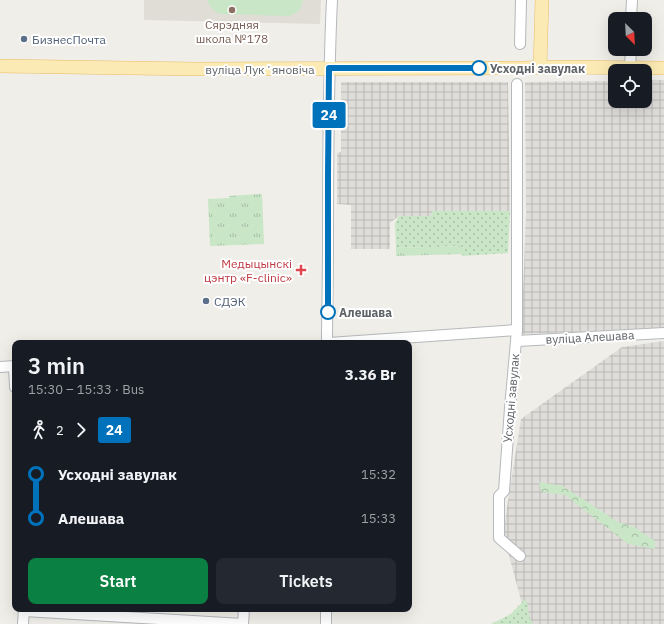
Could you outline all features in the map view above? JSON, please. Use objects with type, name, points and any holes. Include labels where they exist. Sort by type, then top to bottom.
[{"type":"main road","points":[[540,67],[542,0]]},
{"type":"main road","name":"вуліца Лукʼяновіча","points":[[0,66],[132,68],[608,67]]},
{"type":"main road","name":"вуліца Лукʼяновіча","points":[[652,68],[664,68]]},
{"type":"street","points":[[328,340],[329,68],[332,0]]},
{"type":"street","points":[[520,44],[521,0]]},
{"type":"street","points":[[631,12],[632,0]]},
{"type":"street","name":"Усходні завулак","points":[[517,84],[517,330],[504,491],[499,496],[499,538],[520,556]]},
{"type":"street","points":[[372,340],[517,330]]},
{"type":"street","name":"вуліца Алешава","points":[[516,341],[664,333]]},
{"type":"street","points":[[0,367],[12,366]]},
{"type":"street","points":[[23,624],[24,612]]},
{"type":"street","points":[[55,612],[243,624],[244,612]]},
{"type":"street","points":[[326,612],[326,624]]},
{"type":"shaded area","name":"Сярэдняя школа №178","points":[[144,0],[321,0],[320,24],[144,20]]},
{"type":"shaded area","points":[[652,80],[664,80],[664,328],[522,334],[526,213],[525,82],[608,81],[608,108],[652,108]]},
{"type":"shaded area","points":[[341,82],[508,82],[510,211],[432,211],[432,216],[399,216],[390,223],[390,249],[351,249],[351,205],[337,204],[337,153],[341,152]]},
{"type":"shaded area","points":[[664,341],[664,624],[533,624],[523,608],[503,533],[521,419],[622,347]]},
{"type":"green space","points":[[207,0],[303,0],[298,11],[288,16],[220,14],[215,12]]},
{"type":"green space","points":[[262,194],[264,244],[210,246],[208,199]]},
{"type":"green space","points":[[432,211],[510,211],[508,253],[462,256],[462,246],[396,248],[395,223],[399,216],[431,216]]},
{"type":"green space","points":[[463,246],[463,254],[396,256],[396,248]]},
{"type":"green space","points":[[539,482],[563,486],[618,522],[634,527],[655,541],[655,549],[628,544],[565,495],[541,492]]},
{"type":"green space","points":[[526,598],[530,619],[533,624],[491,624],[511,614]]},
{"type":"bus line","name":"24","points":[[328,312],[329,68],[479,68]]},
{"type":"place","name":"Сярэдняя школа №178","points":[[232,10]]},
{"type":"place","name":"БизнесПочта","points":[[24,39]]},
{"type":"place","name":"Усходні завулак","points":[[479,68]]},
{"type":"place","name":"Медыцынскі цэнтр «F-clinic»","points":[[301,270]]},
{"type":"place","name":"СДЭК","points":[[206,301]]},
{"type":"place","name":"Алешава","points":[[328,312]]}]
